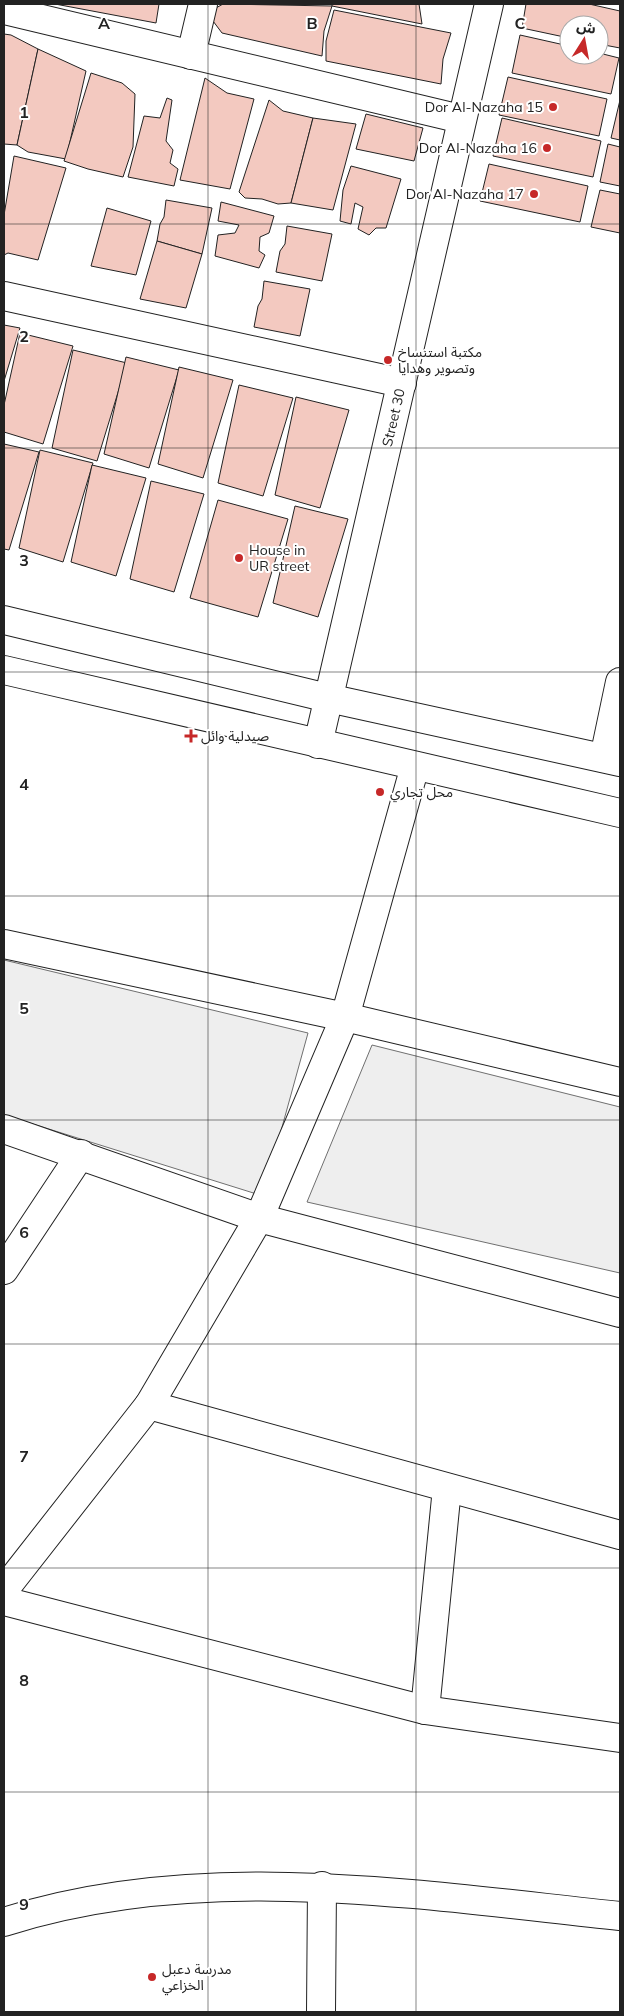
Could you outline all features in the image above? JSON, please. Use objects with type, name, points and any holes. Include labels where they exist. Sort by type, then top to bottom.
[{"type":"street","points":[[192,55],[203,4]]},
{"type":"street","name":"Street 30","points":[[318,744],[489,4]]},
{"type":"street","points":[[4,10],[461,119]]},
{"type":"street","points":[[4,296],[402,383]]},
{"type":"street","points":[[4,620],[328,698],[612,760],[620,682]]},
{"type":"street","points":[[4,670],[620,813]]},
{"type":"street","points":[[4,1590],[149,1405],[259,1218],[345,1017],[415,766]]},
{"type":"street","points":[[4,944],[345,1017],[620,1082]]},
{"type":"street","points":[[4,1129],[81,1154],[259,1218],[620,1313]]},
{"type":"street","points":[[4,1270],[81,1154]]},
{"type":"street","points":[[149,1405],[620,1535]]},
{"type":"street","points":[[425,1710],[447,1488]]},
{"type":"street","points":[[4,1601],[425,1710],[620,1738]]},
{"type":"street","points":[[4,1922],[36,1912],[169,1891],[285,1885],[322,1886],[620,1916]]},
{"type":"street","points":[[320,2012],[322,1886]]},
{"type":"shaded area","points":[[4,960],[308,1033],[263,1196],[4,1115]]},
{"type":"shaded area","points":[[372,1045],[620,1107],[620,1273],[307,1202]]},
{"type":"building","points":[[55,4],[159,4],[156,23]]},
{"type":"building","points":[[223,4],[332,6],[324,31],[322,56],[222,33],[207,13]]},
{"type":"building","points":[[332,4],[419,4],[422,24],[332,6]]},
{"type":"building","points":[[526,4],[589,4],[620,11],[620,48],[609,46],[609,15],[559,15],[559,36],[522,28]]},
{"type":"building","points":[[334,10],[451,33],[443,59],[441,84],[326,61],[326,41]]},
{"type":"building","points":[[4,34],[11,35],[38,49],[17,145],[4,144]]},
{"type":"building","points":[[520,35],[559,44],[559,65],[609,65],[609,56],[619,58],[611,94],[512,73]]},
{"type":"building","points":[[38,49],[86,71],[66,159],[28,152],[17,145]]},
{"type":"building","points":[[91,73],[122,83],[135,94],[133,147],[123,177],[64,161]]},
{"type":"building","name":"Dor Al-Nazaha 15","points":[[508,77],[607,99],[599,136],[499,115]]},
{"type":"building","points":[[205,78],[227,93],[254,99],[230,189],[180,180]]},
{"type":"building","points":[[167,98],[172,100],[166,141],[173,150],[170,163],[178,169],[174,186],[128,177],[144,116],[160,118]]},
{"type":"building","points":[[269,100],[283,111],[313,118],[291,203],[278,204],[262,199],[245,198],[239,192]]},
{"type":"building","points":[[620,100],[620,140],[611,138]]},
{"type":"building","points":[[366,114],[423,128],[414,161],[356,149]]},
{"type":"building","points":[[313,118],[356,124],[333,210],[291,203]]},
{"type":"building","name":"Dor Al-Nazaha 16","points":[[502,118],[601,141],[593,177],[493,156]]},
{"type":"building","points":[[608,144],[620,147],[620,186],[600,182]]},
{"type":"building","points":[[14,156],[66,168],[38,260],[8,253],[4,255],[4,215]]},
{"type":"building","name":"Dor Al-Nazaha 17","points":[[489,164],[588,186],[580,222],[480,201]]},
{"type":"building","points":[[351,166],[401,179],[386,228],[376,228],[369,235],[358,229],[363,207],[355,203],[351,224],[340,221],[343,190]]},
{"type":"building","points":[[600,190],[620,194],[620,233],[591,227]]},
{"type":"building","points":[[166,200],[212,208],[202,254],[157,241],[160,224],[164,217]]},
{"type":"building","points":[[221,202],[274,216],[269,233],[260,237],[259,251],[265,255],[259,268],[215,256],[218,235],[235,233],[239,225],[218,221]]},
{"type":"building","points":[[107,208],[151,221],[136,275],[91,266]]},
{"type":"building","points":[[287,226],[332,234],[322,281],[276,272],[280,251],[285,244]]},
{"type":"building","points":[[157,241],[202,254],[186,308],[140,299]]},
{"type":"building","points":[[264,281],[310,289],[300,336],[254,327],[258,306],[262,299]]},
{"type":"building","points":[[4,325],[20,328],[4,381]]},
{"type":"building","points":[[20,333],[73,346],[43,444],[4,432],[4,405]]},
{"type":"building","points":[[73,350],[127,363],[97,461],[52,448]]},
{"type":"building","points":[[126,357],[179,370],[149,468],[104,454]]},
{"type":"building","points":[[179,367],[233,380],[203,478],[158,464]]},
{"type":"building","points":[[239,385],[293,398],[263,496],[218,483]]},
{"type":"building","name":"House in UR street","points":[[296,397],[349,410],[320,508],[275,495]]},
{"type":"building","points":[[4,444],[39,452],[9,550],[4,549]]},
{"type":"building","points":[[40,450],[93,463],[63,562],[19,548]]},
{"type":"building","points":[[92,465],[146,478],[116,576],[71,562]]},
{"type":"building","points":[[151,481],[204,494],[174,592],[130,579]]},
{"type":"building","name":"House in UR street","points":[[218,500],[288,519],[258,617],[190,598]]},
{"type":"building","name":"House in UR street","points":[[295,506],[348,519],[318,617],[273,603]]},
{"type":"place","name":"Dor Al-Nazaha 15","points":[[553,107]]},
{"type":"place","name":"Dor Al-Nazaha 16","points":[[547,148]]},
{"type":"place","name":"Dor Al-Nazaha 17","points":[[534,194]]},
{"type":"place","name":"مكتبة استنساخ وتصوير وهدايا","points":[[388,360]]},
{"type":"place","name":"House in UR street","points":[[239,558]]},
{"type":"place","name":"صيدلية وائل","points":[[191,736]]},
{"type":"place","name":"محل تجاري","points":[[380,792]]},
{"type":"place","name":"مدرسة دعبل الخزاعي","points":[[152,1977]]}]
